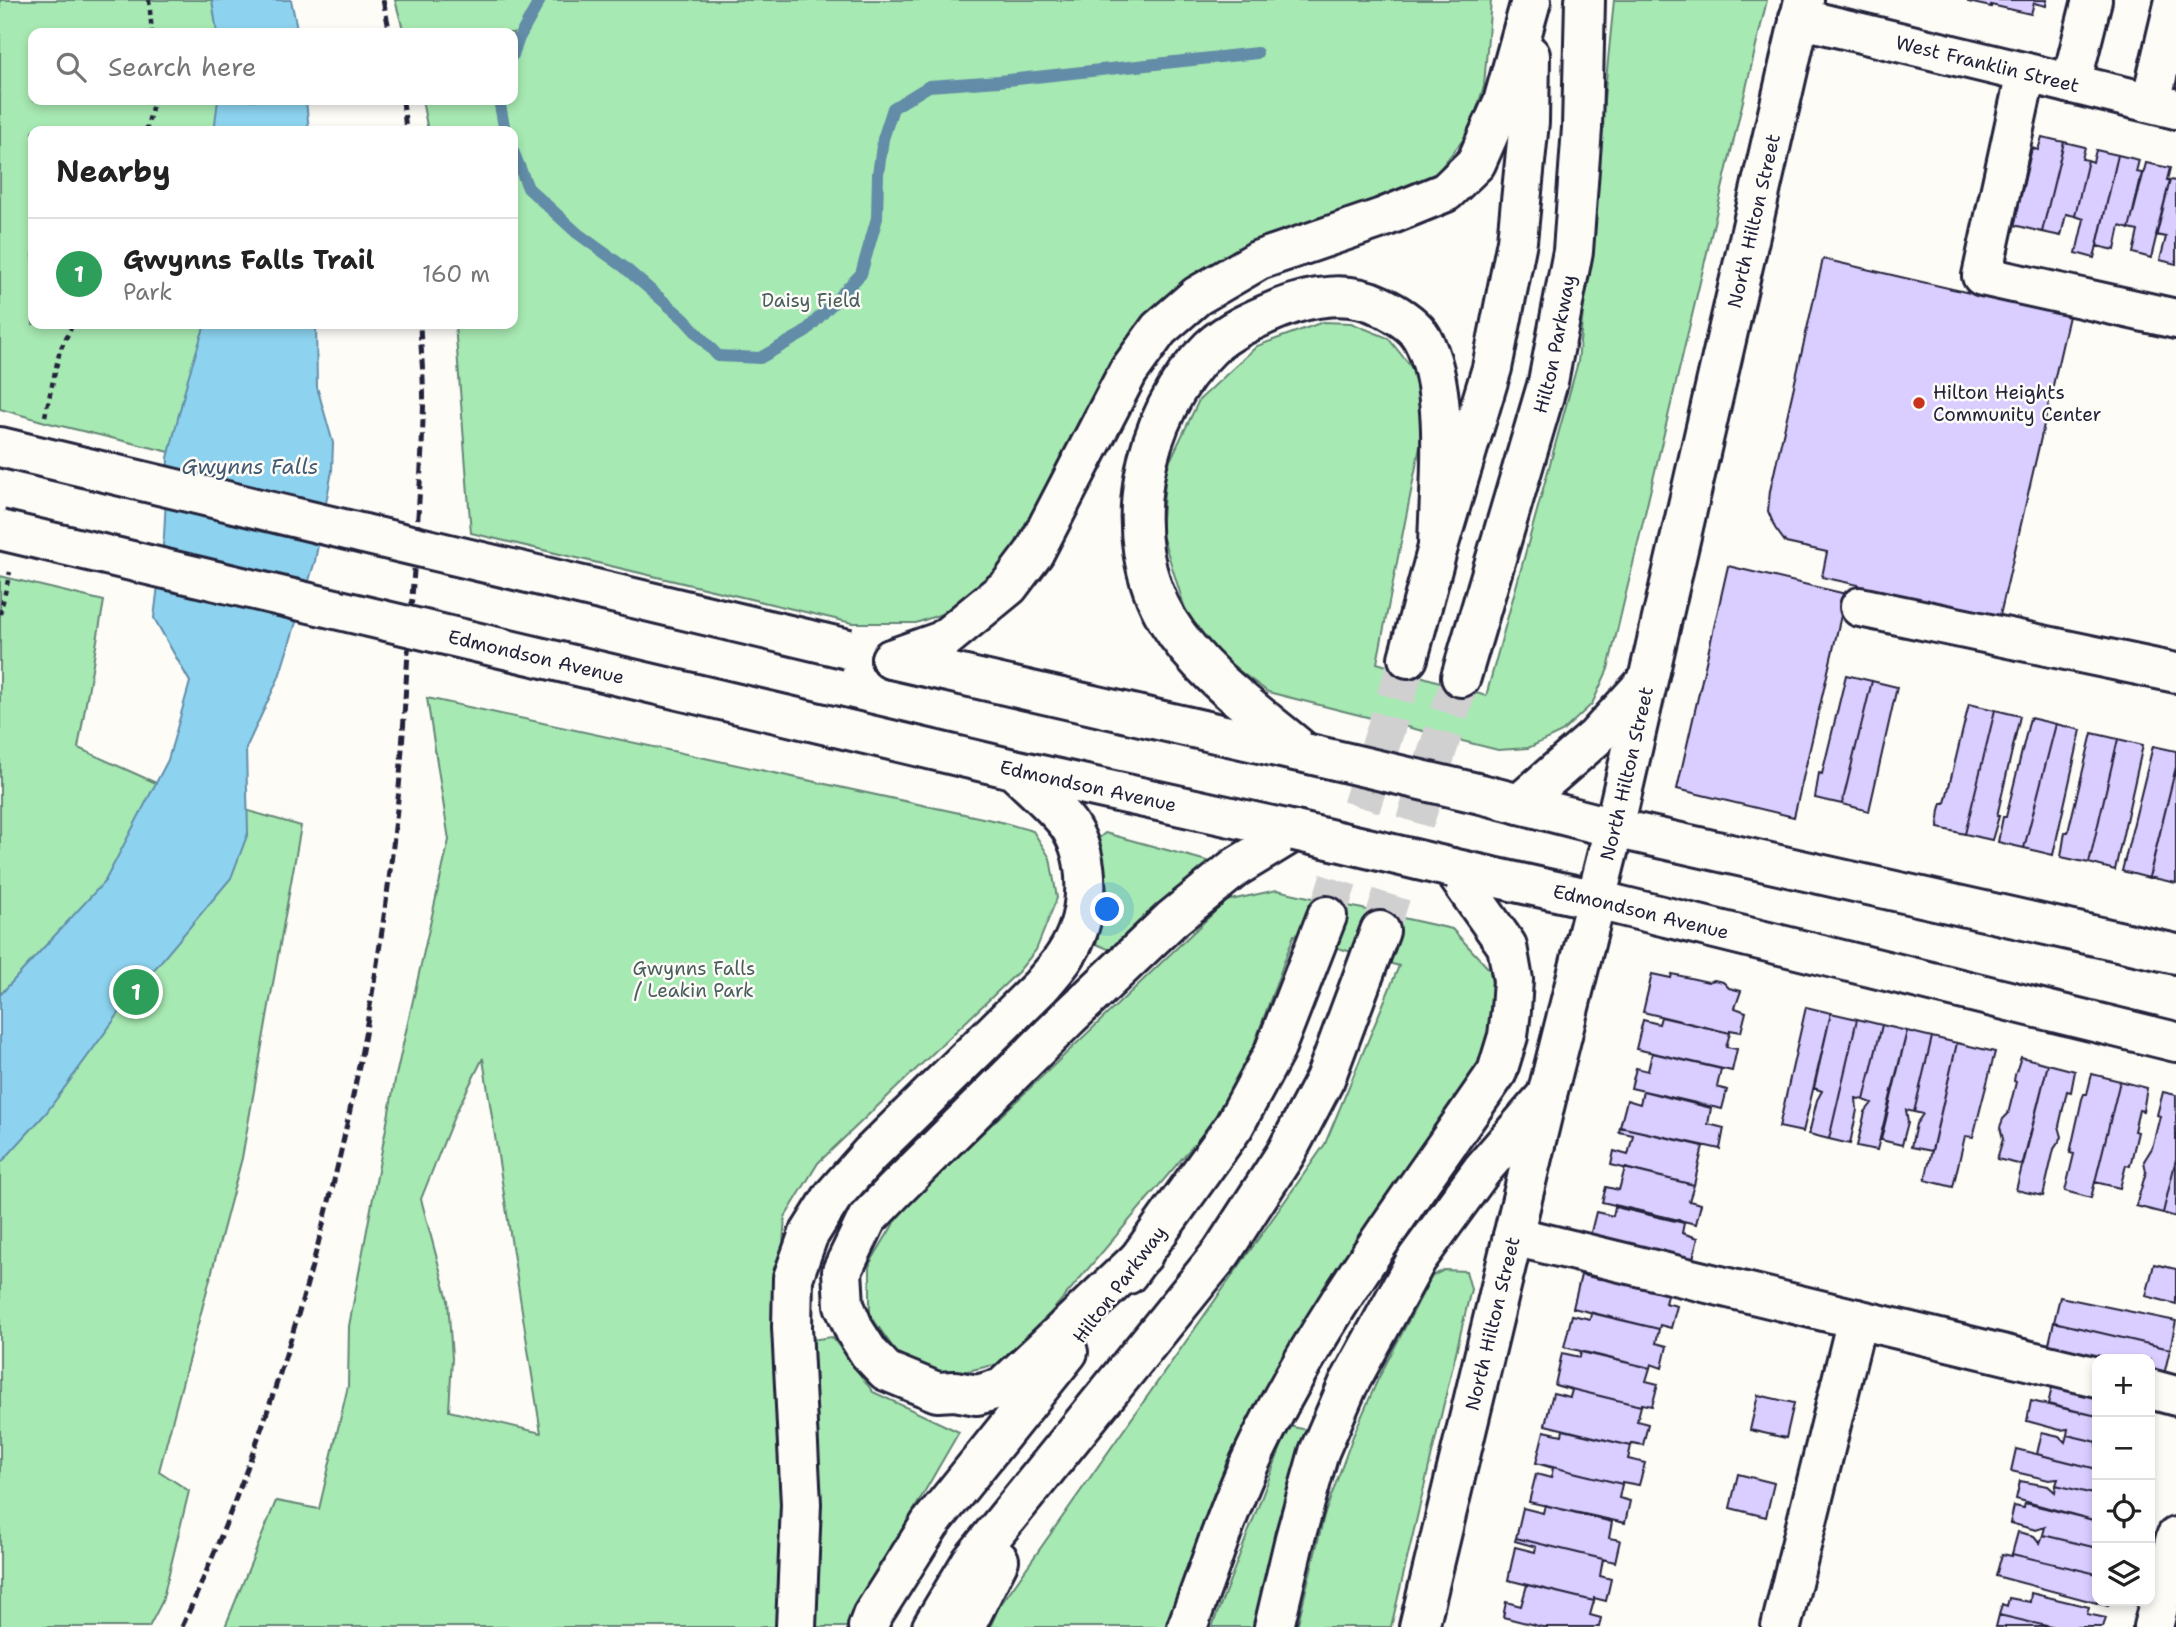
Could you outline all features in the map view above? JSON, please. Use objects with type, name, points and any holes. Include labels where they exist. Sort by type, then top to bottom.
[{"type":"main road","name":"Hilton Parkway","points":[[1461,677],[1548,382],[1573,251],[1583,128],[1585,0]]},
{"type":"main road","points":[[2071,84],[2092,0]]},
{"type":"main road","points":[[2163,106],[2175,0]]},
{"type":"main road","points":[[1408,658],[1492,368],[1517,241],[1529,122],[1531,1]]},
{"type":"main road","points":[[891,659],[942,641],[1009,586],[1034,553],[1128,372],[1159,329],[1197,296],[1259,260],[1382,218],[1446,192],[1476,163],[1503,102],[1531,1]]},
{"type":"main road","name":"West Franklin Street","points":[[1801,9],[2026,73],[2163,106]]},
{"type":"main road","name":"North Hilton Street","points":[[1419,1627],[1614,828],[1801,9]]},
{"type":"main road","points":[[2026,73],[1982,276],[2176,318]]},
{"type":"main road","points":[[1305,753],[1202,665],[1168,621],[1147,575],[1140,527],[1145,469],[1159,425],[1184,378],[1212,346],[1249,321],[1293,303],[1332,295],[1368,300],[1397,314],[1421,336],[1433,367],[1441,409],[1438,547]]},
{"type":"main road","points":[[0,447],[848,649],[1481,794],[1614,828],[2176,954]]},
{"type":"main road","name":"Edmondson Avenue","points":[[0,530],[1013,769],[1597,900],[2176,1042]]},
{"type":"main road","points":[[1860,607],[2176,673]]},
{"type":"main road","points":[[1519,804],[1596,737],[1648,680]]},
{"type":"main road","points":[[796,1627],[801,1504],[792,1327],[793,1278],[808,1236],[833,1196],[870,1154],[1041,986],[1066,955],[1080,921],[1086,882],[1081,853],[1070,826],[1013,769]]},
{"type":"main road","points":[[1143,1255],[1002,1388],[977,1395],[955,1391],[936,1392],[886,1371],[862,1342],[844,1305],[842,1270],[867,1219],[1070,1016],[1172,919],[1236,867],[1294,831]]},
{"type":"main road","points":[[1187,1627],[1214,1550],[1252,1459],[1286,1392],[1342,1298],[1497,1072],[1508,1036],[1511,1010],[1513,980],[1507,946],[1452,868]]},
{"type":"main road","name":"Hilton Parkway","points":[[868,1627],[930,1524],[1143,1255],[1234,1126],[1274,1052],[1327,916]]},
{"type":"main road","points":[[932,1627],[971,1562],[1222,1252],[1286,1153],[1325,1079],[1380,931]]},
{"type":"main road","points":[[1274,1627],[1319,1452],[1348,1385],[1418,1259],[1482,1170],[1547,1095]]},
{"type":"main road","points":[[1513,1236],[2092,1376]]},
{"type":"main road","points":[[1781,1627],[1857,1319]]},
{"type":"main road","points":[[2155,1391],[2176,1396]]},
{"type":"main road","points":[[965,1627],[1043,1471]]},
{"type":"main road","points":[[2154,1627],[2176,1537]]},
{"type":"path","points":[[149,0],[152,28]]},
{"type":"path","points":[[147,126],[153,105]]},
{"type":"path","points":[[60,350],[70,329]]},
{"type":"green space","points":[[0,0],[247,0],[252,28],[28,28],[28,105],[265,105],[268,126],[28,126],[28,329],[258,329],[224,465],[0,409]]},
{"type":"green space","name":"Daisy Field","points":[[395,0],[1491,0],[1484,86],[1470,131],[1431,180],[1207,271],[1003,573],[950,611],[916,623],[852,623],[471,533],[455,329],[518,329],[518,126],[427,126],[423,105],[518,105],[518,28],[403,28]]},
{"type":"green space","points":[[1614,0],[1767,0],[1608,669],[1592,704],[1562,732],[1528,748],[1498,750],[1268,692],[1218,655],[1187,615],[1161,532],[1166,469],[1199,400],[1257,346],[1323,322],[1351,323],[1388,338],[1419,377],[1426,416],[1377,663],[1486,696],[1578,362]]},
{"type":"green space","points":[[0,576],[104,601],[78,748],[165,787],[301,826],[242,1158],[159,1471],[189,1491],[162,1602],[149,1627],[0,1627]]},
{"type":"green space","name":"Gwynns Falls / Leakin Park","points":[[427,698],[1001,822],[1033,831],[1050,858],[1057,898],[1036,950],[1018,972],[818,1163],[785,1217],[782,1259],[787,1520],[781,1627],[225,1627],[276,1501],[319,1509],[348,1386],[349,1326],[395,1080],[449,840]],"holes":[[[483,1058],[541,1433],[449,1411],[452,1358],[448,1300],[421,1199],[455,1114]]]},
{"type":"green space","points":[[1105,833],[1218,864],[1120,954],[1096,944],[1108,895],[1098,839]]},
{"type":"green space","points":[[1277,890],[1452,929],[1490,970],[1498,1018],[1487,1057],[1173,1627],[990,1627],[999,1607],[1325,1144],[1399,966],[1294,935],[1245,1069],[1219,1115],[1030,1337],[998,1364],[950,1375],[899,1356],[870,1315],[870,1263],[902,1210],[1226,901]]},
{"type":"green space","points":[[1444,1270],[1466,1271],[1471,1289],[1391,1627],[1297,1627],[1324,1516],[1353,1436],[1378,1379],[1432,1276]]},
{"type":"green space","points":[[832,1337],[873,1392],[959,1432],[856,1610],[849,1627],[813,1627],[820,1513],[810,1340]]},
{"type":"green space","points":[[1289,1426],[1307,1430],[1259,1627],[1212,1627]]},
{"type":"water","points":[[212,0],[291,0],[297,28],[216,28]]},
{"type":"water","points":[[217,105],[306,105],[309,126],[215,126]]},
{"type":"water","name":"Gwynns Falls","points":[[203,329],[316,329],[317,387],[333,443],[332,471],[315,561],[279,677],[246,748],[248,833],[231,878],[131,997],[46,1113],[0,1164],[0,995],[105,881],[168,760],[190,682],[154,618],[164,536],[168,458]]},
{"type":"building","points":[[1968,0],[2047,0],[2046,6],[2034,3],[2031,14]]},
{"type":"building","points":[[2042,137],[2064,142],[2042,232],[2014,225],[2032,148],[2038,150]]},
{"type":"building","points":[[2064,142],[2085,147],[2082,159],[2088,160],[2075,216],[2066,214],[2061,236],[2042,232]]},
{"type":"building","points":[[2096,150],[2118,155],[2094,258],[2076,253],[2084,219],[2075,216],[2088,160],[2093,162]]},
{"type":"building","points":[[2118,155],[2139,160],[2136,172],[2142,173],[2129,229],[2120,226],[2115,250],[2097,246]]},
{"type":"building","points":[[2146,163],[2170,168],[2167,180],[2170,180],[2151,258],[2133,253],[2138,231],[2129,229]]},
{"type":"building","points":[[2170,180],[2176,181],[2176,264],[2160,260],[2166,237],[2156,235]]},
{"type":"building","name":"Hilton Heights Community Center","points":[[1823,259],[2069,316],[1998,624],[1856,592],[1858,585],[1822,577],[1827,552],[1786,543],[1775,528],[1768,511],[1770,491]]},
{"type":"building","points":[[1728,566],[1846,594],[1794,817],[1677,789]]},
{"type":"building","points":[[1846,675],[1872,681],[1842,804],[1815,798],[1819,773],[1822,774]]},
{"type":"building","points":[[1872,681],[1897,687],[1869,811],[1842,804]]},
{"type":"building","points":[[1969,704],[1995,710],[1965,834],[1938,828],[1940,810],[1942,803],[1945,803]]},
{"type":"building","points":[[1995,710],[2020,716],[1992,840],[1965,834]]},
{"type":"building","points":[[2030,718],[2056,724],[2024,848],[1998,842]]},
{"type":"building","points":[[2056,724],[2081,730],[2053,855],[2024,848]]},
{"type":"building","points":[[2092,733],[2118,739],[2089,863],[2061,857],[2065,832],[2068,832]]},
{"type":"building","points":[[2118,739],[2143,745],[2115,870],[2089,863]]},
{"type":"building","points":[[2153,746],[2176,751],[2176,767],[2149,878],[2122,871]]},
{"type":"building","points":[[2176,767],[2176,883],[2149,877]]},
{"type":"building","points":[[1652,974],[1671,978],[1672,974],[1708,982],[1714,980],[1741,991],[1735,1008],[1746,1012],[1741,1032],[1730,1030],[1730,1033],[1643,1012]]},
{"type":"building","points":[[1806,1007],[1831,1013],[1803,1132],[1779,1127]]},
{"type":"building","points":[[1831,1013],[1857,1019],[1829,1139],[1809,1134],[1817,1100],[1822,1091],[1814,1088]]},
{"type":"building","points":[[1661,1017],[1730,1033],[1726,1047],[1737,1049],[1732,1071],[1636,1049],[1643,1020],[1659,1024]]},
{"type":"building","points":[[1857,1019],[1882,1025],[1864,1100],[1856,1098],[1857,1110],[1850,1144],[1829,1139]]},
{"type":"building","points":[[1882,1025],[1907,1031],[1877,1150],[1857,1146],[1865,1112],[1872,1103],[1864,1100]]},
{"type":"building","points":[[1907,1031],[1932,1037],[1914,1112],[1906,1110],[1908,1122],[1902,1145],[1881,1140]]},
{"type":"building","points":[[1932,1037],[1957,1043],[1932,1151],[1911,1147],[1916,1124],[1923,1114],[1914,1112]]},
{"type":"building","points":[[1957,1043],[1995,1052],[1973,1137],[1965,1136],[1953,1187],[1925,1180]]},
{"type":"building","points":[[1652,1053],[1721,1069],[1717,1087],[1727,1090],[1722,1109],[1631,1088],[1636,1068],[1648,1071]]},
{"type":"building","points":[[2021,1057],[2048,1064],[2023,1165],[1997,1159],[2003,1139],[2000,1127],[2008,1114]]},
{"type":"building","points":[[2048,1064],[2075,1071],[2059,1126],[2062,1137],[2054,1149],[2043,1196],[2016,1190]]},
{"type":"building","points":[[2092,1074],[2120,1081],[2091,1198],[2065,1191],[2074,1154],[2070,1153],[2082,1099],[2084,1094],[2087,1094]]},
{"type":"building","points":[[2120,1081],[2147,1088],[2143,1111],[2139,1110],[2134,1131],[2138,1132],[2130,1166],[2126,1165],[2120,1188],[2095,1182]]},
{"type":"building","points":[[1643,1091],[1711,1108],[1708,1124],[1724,1128],[1720,1149],[1620,1127],[1627,1100],[1640,1104]]},
{"type":"building","points":[[2163,1092],[2176,1095],[2176,1159],[2163,1213],[2136,1206],[2146,1172],[2144,1161],[2152,1148],[2160,1116],[2157,1115]]},
{"type":"building","points":[[1620,1127],[1703,1146],[1694,1185],[1611,1165],[1614,1151],[1628,1155],[1633,1135],[1619,1132]]},
{"type":"building","points":[[2176,1159],[2176,1217],[2163,1213]]},
{"type":"building","points":[[1625,1168],[1694,1185],[1689,1201],[1701,1204],[1696,1224],[1602,1202],[1606,1187],[1619,1190]]},
{"type":"building","points":[[1615,1207],[1684,1223],[1682,1233],[1698,1238],[1693,1259],[1687,1257],[1686,1263],[1589,1240],[1596,1212],[1613,1216]]},
{"type":"building","points":[[2154,1264],[2176,1269],[2176,1304],[2146,1296]]},
{"type":"building","points":[[1602,1272],[1669,1288],[1665,1303],[1677,1306],[1671,1328],[1660,1325],[1659,1329],[1573,1308],[1581,1275],[1600,1279]]},
{"type":"building","points":[[2060,1297],[2176,1321],[2170,1349],[2054,1322]]},
{"type":"building","points":[[1591,1313],[1659,1329],[1656,1343],[1667,1346],[1662,1368],[1651,1364],[1650,1368],[1564,1347],[1572,1315],[1590,1319]]},
{"type":"building","points":[[2054,1322],[2170,1349],[2163,1379],[2155,1377],[2155,1354],[2092,1354],[2092,1358],[2048,1348]]},
{"type":"building","points":[[1581,1352],[1650,1368],[1646,1381],[1658,1384],[1652,1406],[1641,1406],[1555,1385],[1562,1353],[1580,1357]]},
{"type":"building","points":[[2054,1379],[2092,1389],[2092,1415],[2048,1404]]},
{"type":"building","points":[[1555,1385],[1641,1406],[1637,1421],[1648,1424],[1643,1445],[1632,1443],[1631,1446],[1545,1425],[1553,1393],[1570,1397],[1572,1390]]},
{"type":"building","points":[[1758,1395],[1794,1403],[1786,1438],[1750,1430]]},
{"type":"building","points":[[2031,1401],[2092,1415],[2092,1441],[2067,1435],[2068,1429],[2060,1430],[2027,1421]]},
{"type":"building","points":[[1563,1430],[1631,1446],[1628,1459],[1645,1463],[1639,1485],[1622,1484],[1536,1463],[1544,1431],[1562,1435]]},
{"type":"building","points":[[2042,1432],[2059,1436],[2065,1442],[2067,1435],[2092,1441],[2092,1468],[2037,1454]]},
{"type":"building","points":[[2016,1449],[2092,1468],[2092,1494],[2056,1485],[2058,1479],[2049,1480],[2011,1471]]},
{"type":"building","points":[[1536,1463],[1622,1484],[1619,1498],[1630,1501],[1625,1523],[1529,1502],[1536,1474],[1551,1478],[1553,1468]]},
{"type":"building","points":[[1738,1474],[1774,1483],[1766,1517],[1730,1508]]},
{"type":"building","points":[[2020,1481],[2048,1486],[2055,1492],[2056,1485],[2092,1494],[2092,1520],[2016,1499]]},
{"type":"building","points":[[2025,1503],[2092,1520],[2092,1547],[2043,1535],[2045,1527],[2036,1530],[2010,1523],[2014,1506],[2024,1508]]},
{"type":"building","points":[[1545,1505],[1612,1522],[1609,1538],[1620,1540],[1615,1562],[1516,1538],[1523,1508],[1543,1513]]},
{"type":"building","points":[[2018,1532],[2034,1536],[2040,1543],[2043,1535],[2092,1547],[2092,1573],[2012,1554]]},
{"type":"building","points":[[1516,1538],[1603,1559],[1600,1576],[1611,1579],[1606,1601],[1594,1598],[1594,1601],[1508,1580],[1515,1547],[1535,1552],[1536,1547],[1515,1541]]},
{"type":"building","points":[[2002,1554],[2092,1573],[2092,1602],[1996,1576]]},
{"type":"building","points":[[1527,1585],[1594,1601],[1590,1615],[1601,1618],[1599,1627],[1542,1627],[1503,1617],[1506,1602],[1521,1606]]},
{"type":"building","points":[[2031,1593],[2089,1607],[2087,1614],[2106,1618],[2103,1627],[2051,1627],[1999,1615],[2002,1604],[2007,1606],[2009,1598],[2030,1602]]},
{"type":"building","points":[[1999,1615],[2051,1627],[1996,1627]]},
{"type":"waterway","points":[[518,41],[540,0]]},
{"type":"waterway","points":[[518,163],[528,188],[577,233],[624,267],[684,319],[718,356],[760,358],[804,333],[861,274],[877,218],[878,174],[883,139],[893,108],[929,86],[1257,53]]},
{"type":"waterway","points":[[500,105],[504,126]]},
{"type":"tunnel","points":[[1327,916],[1408,658]]},
{"type":"tunnel","points":[[1380,931],[1461,677]]},
{"type":"railway","points":[[383,0],[389,28]]},
{"type":"railway","points":[[403,105],[406,126]]},
{"type":"railway","points":[[182,1627],[262,1428],[295,1326],[324,1222],[369,1012],[386,905],[398,799],[422,445],[424,395],[420,329]]},
{"type":"place","name":"Hilton Heights Community Center","points":[[1919,403]]},
{"type":"place","name":"Gwynns Falls Trail","points":[[136,992]]}]
